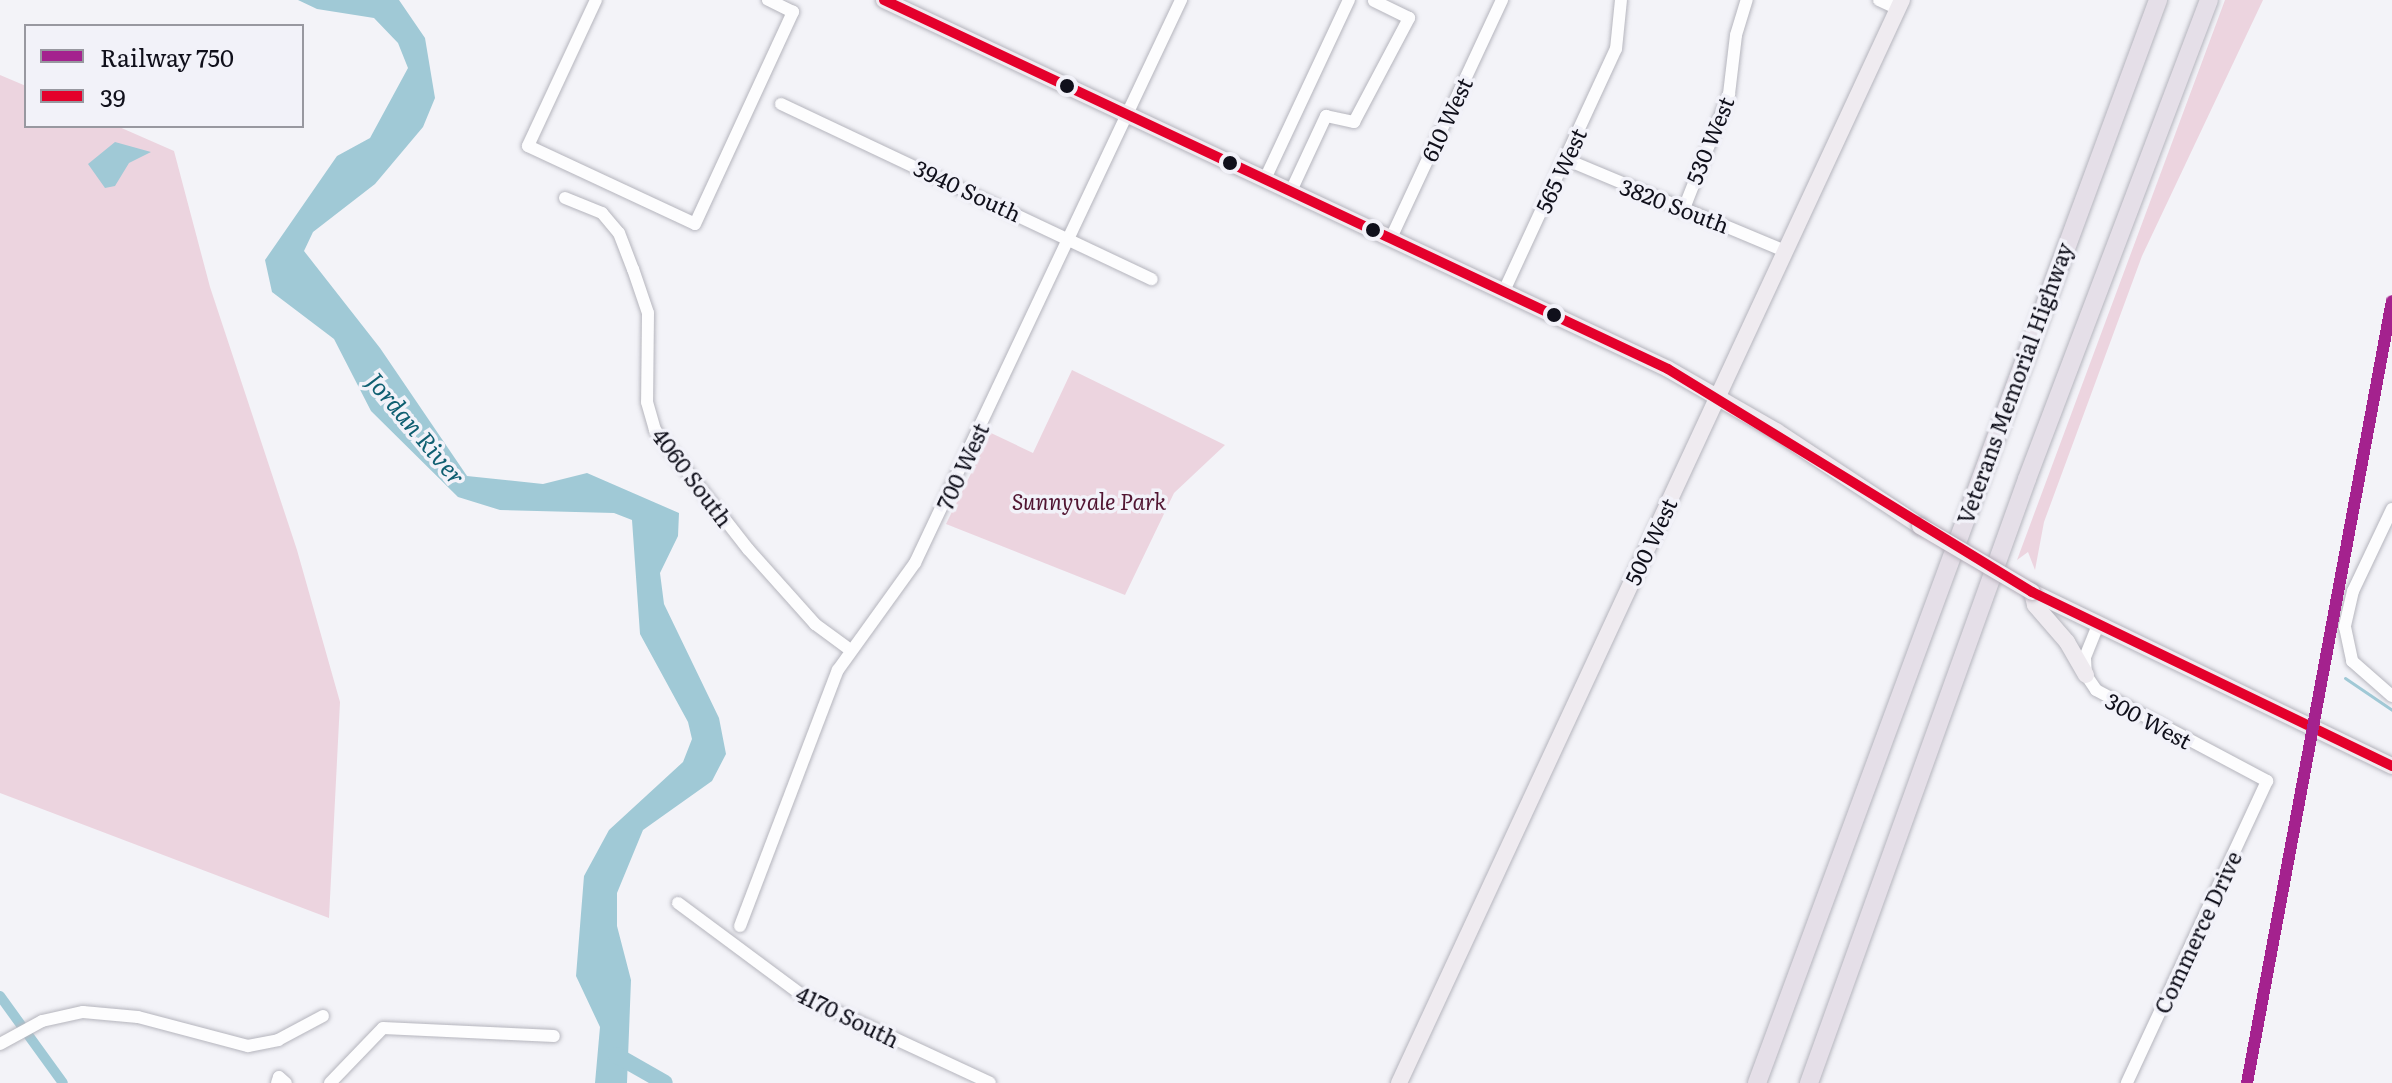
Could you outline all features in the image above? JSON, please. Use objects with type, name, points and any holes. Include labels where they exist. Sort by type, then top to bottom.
[{"type":"highway","name":"Veterans Memorial Highway","points":[[1757,1083],[2158,0]]},
{"type":"highway","name":"Veterans Memorial Highway","points":[[1809,1083],[2017,508],[2209,0]]},
{"type":"main road","points":[[884,0],[1504,291],[1716,395],[1920,526],[2032,592],[2392,766]]},
{"type":"main road","name":"500 West","points":[[1399,1083],[1900,4]]},
{"type":"main road","points":[[2032,592],[2035,605],[2067,642],[2086,675]]},
{"type":"street","points":[[596,0],[528,146],[695,224],[793,12],[768,0]]},
{"type":"street","name":"700 West","points":[[740,926],[816,719],[849,649],[915,563],[1181,0]]},
{"type":"street","points":[[1265,179],[1349,0]]},
{"type":"street","name":"610 West","points":[[1391,238],[1502,0]]},
{"type":"street","name":"565 West","points":[[1504,291],[1616,49],[1621,0]]},
{"type":"street","name":"530 West","points":[[1683,211],[1726,105],[1734,69],[1736,35],[1747,0]]},
{"type":"street","points":[[1879,0],[1900,4]]},
{"type":"street","points":[[1291,191],[1326,116],[1354,122],[1409,18],[1374,1]]},
{"type":"street","name":"3940 South","points":[[781,104],[1071,237],[1152,279]]},
{"type":"street","name":"3820 South","points":[[1565,159],[1683,211],[1706,215],[1785,251]]},
{"type":"street","name":"4060 South","points":[[565,198],[602,213],[619,233],[633,269],[649,322],[647,402],[655,430],[748,549],[815,624],[849,649]]},
{"type":"street","points":[[2392,509],[2353,591],[2345,627],[2352,661],[2392,696]]},
{"type":"street","name":"300 West","points":[[2098,625],[2085,658],[2086,675],[2109,702],[2267,781]]},
{"type":"street","name":"Commerce Drive","points":[[2127,1083],[2267,781]]},
{"type":"street","name":"4170 South","points":[[678,903],[803,996],[990,1083]]},
{"type":"street","points":[[0,1044],[32,1025],[104,1012],[248,1046],[278,1040],[323,1016]]},
{"type":"street","points":[[330,1083],[383,1028],[554,1036]]},
{"type":"green space","points":[[2225,0],[2263,0],[2142,256],[2044,522],[2035,570],[2028,552],[2017,560]]},
{"type":"green space","points":[[0,75],[24,85],[24,128],[122,128],[174,151],[210,287],[297,550],[340,702],[329,918],[0,793]]},
{"type":"green space","name":"Sunnyvale Park","points":[[1072,370],[1225,445],[1174,493],[1125,595],[946,524],[991,433],[1033,453]]},
{"type":"water","name":"Jordan River","points":[[298,0],[399,0],[425,38],[435,98],[423,127],[375,184],[313,232],[304,251],[380,348],[467,476],[543,484],[587,473],[679,513],[678,536],[660,573],[664,604],[719,718],[726,754],[712,781],[643,830],[617,893],[617,926],[631,980],[627,1083],[595,1083],[600,1027],[576,976],[584,876],[609,830],[683,762],[692,739],[688,722],[640,634],[632,520],[614,513],[500,510],[458,497],[371,411],[334,339],[272,292],[265,260],[337,156],[370,138],[408,68],[398,43],[374,18],[317,9]]},
{"type":"water","points":[[115,142],[151,152],[129,163],[115,186],[105,188],[88,164]]},
{"type":"waterway","points":[[2345,678],[2392,710]]},
{"type":"waterway","points":[[0,996],[63,1083]]},
{"type":"waterway","points":[[616,1055],[665,1083]]},
{"type":"rail line","name":"750","points":[[2247,1083],[2392,301]]},
{"type":"transit line","name":"39","points":[[884,0],[1668,369],[2032,592],[2392,766]]}]
